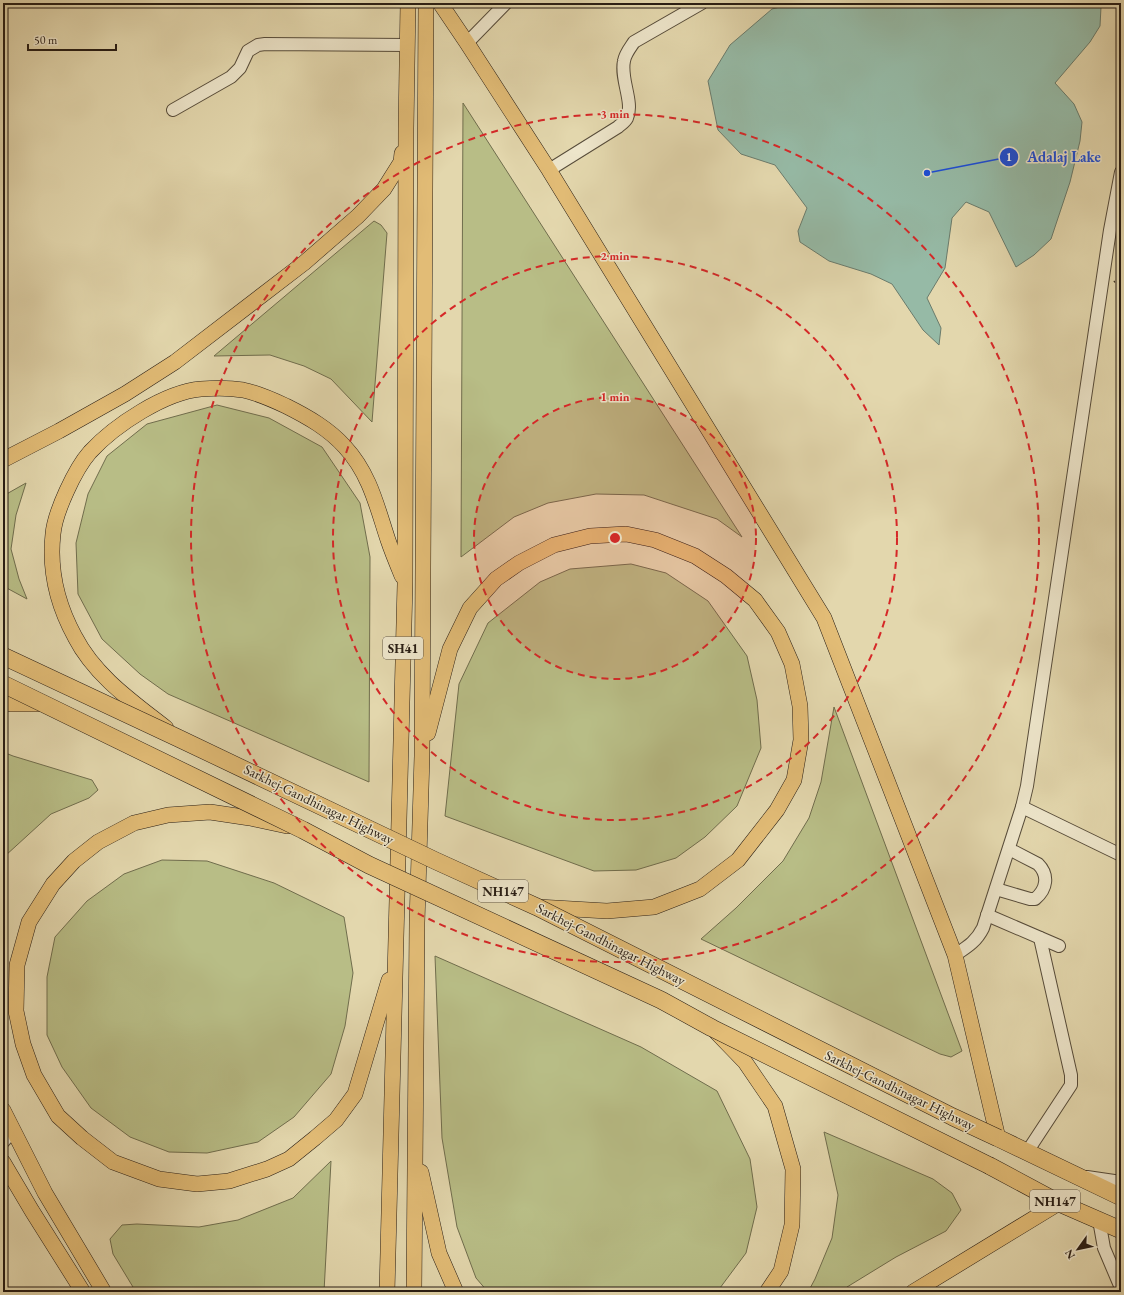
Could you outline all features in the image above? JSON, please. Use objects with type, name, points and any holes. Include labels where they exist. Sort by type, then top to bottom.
[{"type":"highway","name":"Sarkhej-Gandhinagar Highway","points":[[3,656],[436,861],[537,907],[953,1117],[998,1138]]},
{"type":"highway","name":"Sarkhej-Gandhinagar Highway","points":[[3,684],[303,830],[369,865],[661,1000],[712,1028],[990,1166],[1059,1203]]},
{"type":"highway","name":"NH147","points":[[998,1138],[1121,1197]]},
{"type":"highway","name":"NH147","points":[[1059,1203],[1121,1230]]},
{"type":"main road","name":"SH41","points":[[387,1292],[405,584],[406,128],[408,3]]},
{"type":"main road","name":"SH41","points":[[414,1292],[417,923],[422,756],[426,3]]},
{"type":"main road","points":[[440,3],[549,170],[824,618],[955,955],[998,1138]]},
{"type":"main road","points":[[3,460],[125,394],[175,362],[304,263],[358,216],[384,189],[401,162],[406,128]]},
{"type":"main road","points":[[178,738],[112,684],[91,661],[75,638],[62,610],[55,587],[52,560],[53,533],[62,503],[74,476],[90,452],[114,430],[140,412],[168,398],[200,389],[244,390],[274,401],[302,414],[326,429],[350,453],[361,468],[372,488],[381,513],[388,541],[405,584]]},
{"type":"main road","points":[[422,756],[450,649],[470,608],[496,579],[519,563],[554,545],[590,536],[626,534],[655,540],[695,556],[726,576],[754,600],[778,632],[792,664],[800,706],[801,740],[794,780],[777,810],[738,860],[700,889],[654,907],[607,911],[537,907]]},
{"type":"main road","points":[[3,702],[11,704],[42,704]]},
{"type":"main road","points":[[303,830],[250,818],[210,812],[168,816],[134,823],[98,842],[74,861],[53,884],[29,922],[17,965],[16,1011],[23,1044],[34,1075],[58,1116],[82,1138],[113,1162],[159,1178],[197,1184],[229,1181],[267,1169],[289,1159],[336,1120],[355,1094],[395,961]]},
{"type":"main road","points":[[712,1028],[745,1062],[775,1106],[793,1169],[792,1225],[781,1271],[767,1292]]},
{"type":"main road","points":[[3,1110],[45,1193],[104,1292]]},
{"type":"main road","points":[[416,1146],[439,1252],[456,1292]]},
{"type":"main road","points":[[3,1162],[83,1292]]},
{"type":"main road","points":[[913,1292],[1059,1203]]},
{"type":"street","points":[[467,43],[506,3]]},
{"type":"street","points":[[549,170],[618,127],[626,120],[629,110],[624,76],[624,62],[627,52],[634,42],[702,3]]},
{"type":"street","points":[[173,110],[231,77],[240,68],[248,51],[258,45],[408,45]]},
{"type":"street","points":[[955,955],[971,946],[978,938],[983,928],[1022,807],[1110,230],[1121,172]]},
{"type":"street","points":[[1022,807],[1121,855]]},
{"type":"street","points":[[996,889],[1030,900],[1035,899],[1043,891],[1046,879],[1038,864],[1009,849]]},
{"type":"street","points":[[987,915],[1059,946]]},
{"type":"street","points":[[1027,1152],[1071,1085],[1071,1075],[1040,938]]},
{"type":"street","points":[[3,1142],[13,1131]]},
{"type":"street","points":[[1074,1175],[1121,1182]]},
{"type":"street","points":[[1099,1220],[1121,1238]]},
{"type":"street","points":[[1099,1220],[1104,1248],[1121,1288]]},
{"type":"green space","points":[[463,103],[742,537],[717,519],[644,495],[596,494],[548,503],[514,517],[461,557]]},
{"type":"green space","points":[[374,221],[381,225],[387,233],[372,422],[331,379],[304,366],[270,355],[214,356]]},
{"type":"green space","points":[[217,405],[269,418],[322,447],[360,503],[370,557],[369,782],[168,694],[140,674],[102,639],[78,594],[76,543],[88,494],[107,456],[147,424]]},
{"type":"green space","points":[[26,483],[16,515],[11,549],[19,579],[27,599],[3,586],[3,496]]},
{"type":"green space","points":[[631,564],[666,573],[708,601],[747,656],[757,700],[761,748],[737,806],[705,837],[676,858],[636,870],[594,871],[445,816],[459,684],[488,623],[540,582],[570,569]]},
{"type":"green space","points":[[834,707],[962,1051],[951,1057],[940,1054],[701,939],[736,908],[783,861],[809,818],[821,782]]},
{"type":"green space","points":[[3,752],[92,780],[98,790],[89,798],[51,814],[5,856],[3,860]]},
{"type":"green space","points":[[162,860],[207,861],[274,883],[344,917],[353,973],[345,1026],[331,1074],[294,1117],[258,1142],[207,1153],[169,1152],[130,1137],[91,1108],[62,1067],[47,1035],[47,977],[55,937],[87,901],[124,874]]},
{"type":"green space","points":[[435,956],[641,1047],[717,1091],[750,1159],[757,1207],[746,1253],[717,1292],[488,1292],[476,1278],[457,1227],[442,1138]]},
{"type":"green space","points":[[824,1132],[933,1179],[952,1193],[961,1210],[946,1231],[896,1257],[847,1287],[842,1292],[808,1292],[832,1238],[838,1195]]},
{"type":"green space","points":[[331,1161],[324,1292],[136,1292],[113,1254],[110,1239],[122,1225],[137,1224],[199,1227],[238,1220],[293,1198]]},
{"type":"shaded area","points":[[795,3],[1097,3],[1101,7],[1100,26],[1090,42],[1055,83],[1074,104],[1082,122],[1080,141],[1070,182],[1051,239],[1034,255],[1016,267],[989,212],[966,202],[952,218],[945,268],[927,298],[941,328],[939,345],[923,330],[892,284],[871,274],[829,261],[800,242],[798,231],[807,208],[775,165],[741,154],[718,130],[708,81],[730,45],[772,9]]},
{"type":"place","name":"Adalaj Lake","points":[[927,173]]}]
